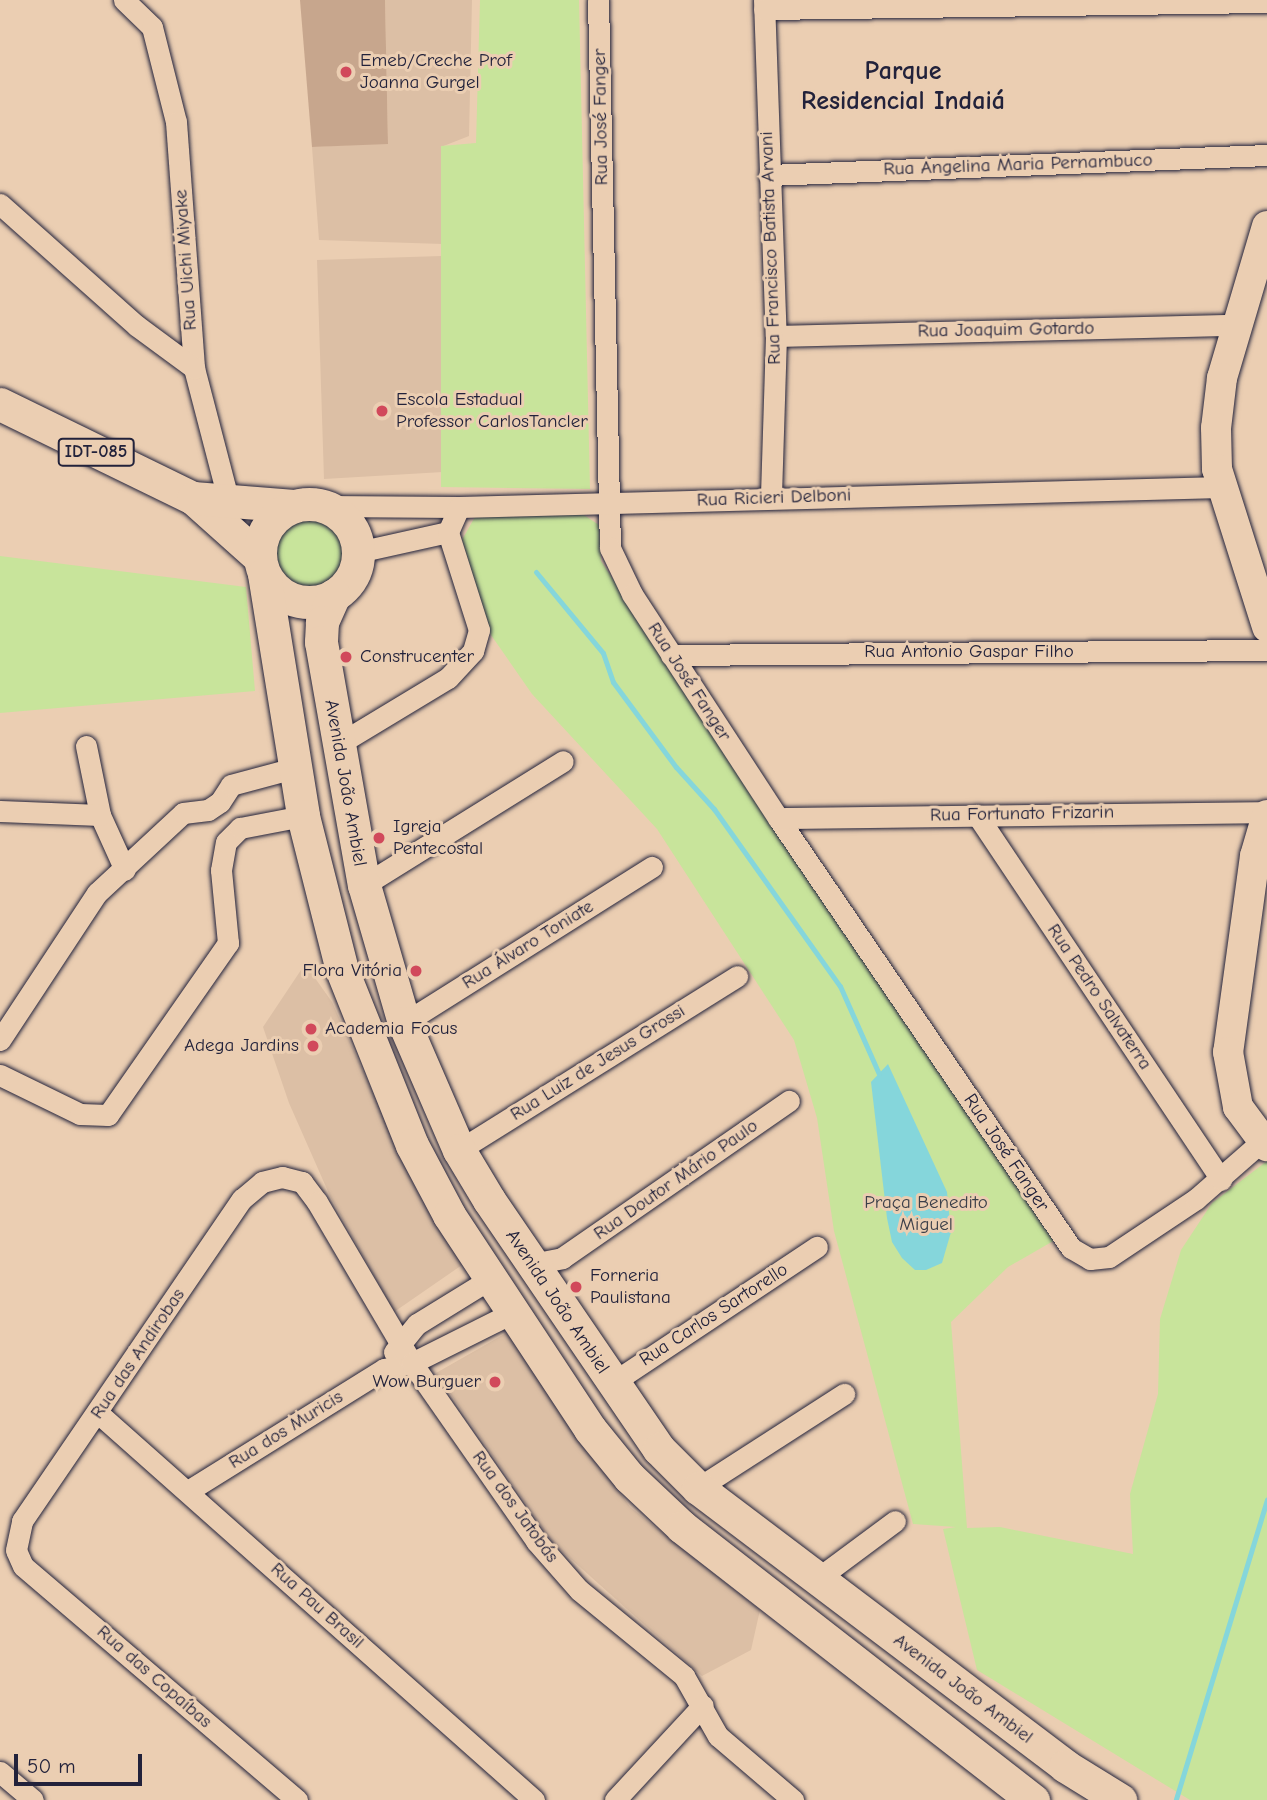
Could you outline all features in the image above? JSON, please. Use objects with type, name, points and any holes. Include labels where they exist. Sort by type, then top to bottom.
[{"type":"main road","points":[[1267,226],[1235,325],[1216,428],[1222,487],[1267,626]]},
{"type":"main road","name":"IDT-085","points":[[0,404],[231,515]]},
{"type":"main road","points":[[309,506],[267,526],[262,566],[284,676],[294,768],[303,817],[342,970],[379,1069],[418,1157],[490,1279],[590,1429],[655,1502],[864,1672],[1033,1800]]},
{"type":"main road","points":[[334,595],[318,601],[294,599],[273,587],[231,515],[309,506],[351,526],[358,552]]},
{"type":"main road","name":"Avenida João Ambiel","points":[[358,552],[355,572],[334,595],[322,622],[321,642],[337,744],[364,886],[404,1023],[459,1150],[547,1261],[550,1291],[611,1382],[659,1449],[698,1488],[1065,1766],[1120,1800]]},
{"type":"main road","points":[[1264,1144],[1238,1107],[1228,1052],[1255,856],[1267,813]]},
{"type":"main road","points":[[490,1279],[512,1264],[547,1261]]},
{"type":"main road","points":[[514,1312],[539,1308],[550,1291]]},
{"type":"street","name":"Rua Uichi Miyake","points":[[124,0],[152,27],[176,122],[194,368],[231,515]]},
{"type":"street","name":"Rua José Fanger","points":[[598,0],[610,548],[632,594],[778,818],[1071,1248],[1090,1259],[1109,1256],[1221,1180]]},
{"type":"street","points":[[764,4],[1267,2]]},
{"type":"street","name":"Rua Francisco Batista Arvani","points":[[764,4],[776,336],[771,497]]},
{"type":"street","name":"Rua Angelina Maria Pernambuco","points":[[769,175],[1267,155]]},
{"type":"street","points":[[0,204],[137,326],[194,368]]},
{"type":"street","name":"Rua Joaquim Gotardo","points":[[776,336],[1235,325]]},
{"type":"street","name":"Rua Ricieri Delboni","points":[[309,506],[458,507],[1222,487]]},
{"type":"street","points":[[337,744],[448,678],[473,651],[479,630],[448,532],[458,507]]},
{"type":"street","points":[[358,552],[448,532]]},
{"type":"street","name":"Rua Antonio Gaspar Filho","points":[[671,654],[1267,650]]},
{"type":"street","points":[[86,746],[100,815],[125,870]]},
{"type":"street","points":[[364,886],[563,761]]},
{"type":"street","points":[[0,1040],[97,894],[183,813],[208,810],[220,802],[230,785],[294,768]]},
{"type":"street","points":[[0,811],[100,815]]},
{"type":"street","name":"Rua Fortunato Frizarin","points":[[778,818],[1267,813]]},
{"type":"street","name":"Rua Pedro Salvaterra","points":[[977,815],[1221,1180]]},
{"type":"street","points":[[0,1075],[80,1114],[108,1115],[228,943],[221,870],[226,842],[240,828],[303,817]]},
{"type":"street","name":"Rua Álvaro Toniate","points":[[404,1023],[652,867]]},
{"type":"street","name":"Rua Luiz de Jesus Grossi","points":[[459,1150],[737,976]]},
{"type":"street","name":"Rua Doutor Mário Paulo","points":[[547,1261],[789,1101]]},
{"type":"street","points":[[1221,1180],[1264,1144]]},
{"type":"street","name":"Rua dos Jatobás","points":[[282,1177],[302,1182],[317,1202],[412,1363],[536,1541],[579,1590],[684,1676],[703,1705],[718,1736],[793,1800]]},
{"type":"street","name":"Rua das Andirobas","points":[[16,1549],[22,1521],[242,1199],[262,1182],[282,1177]]},
{"type":"street","name":"Rua Carlos Sartorello","points":[[611,1382],[817,1247]]},
{"type":"street","name":"Rua dos Muricis","points":[[384,1369],[399,1342],[417,1324],[490,1279]]},
{"type":"street","name":"Rua dos Muricis","points":[[188,1491],[384,1369],[412,1363],[514,1312]]},
{"type":"street","points":[[698,1488],[844,1394]]},
{"type":"street","name":"Rua Pau Brasil","points":[[98,1413],[534,1800]]},
{"type":"street","points":[[817,1579],[895,1521]]},
{"type":"street","name":"Rua das Copaíbas","points":[[16,1549],[23,1566],[297,1800]]},
{"type":"street","points":[[615,1800],[703,1705]]},
{"type":"street","points":[[0,1772],[33,1800]]},
{"type":"shaded area","points":[[385,0],[472,0],[469,136],[441,147],[443,244],[319,240],[312,147],[388,143]]},
{"type":"shaded area","name":"Escola Estadual Professor CarlosTancler","points":[[441,256],[443,472],[324,479],[317,260]]},
{"type":"shaded area","points":[[305,964],[332,1002],[417,1191],[462,1265],[394,1312],[330,1196],[289,1103],[263,1027]]},
{"type":"shaded area","points":[[508,1332],[630,1507],[760,1610],[751,1650],[702,1676],[553,1543],[436,1373]]},
{"type":"green space","points":[[480,0],[579,0],[590,489],[441,487],[441,146],[476,143]]},
{"type":"green space","points":[[311,512],[326,515],[339,523],[347,536],[350,551],[347,566],[339,579],[326,587],[311,590],[296,587],[283,579],[275,566],[272,551],[275,536],[283,523],[296,515]]},
{"type":"green space","name":"Praça Benedito Miguel","points":[[581,513],[599,525],[601,561],[1055,1240],[1008,1267],[951,1322],[967,1528],[1000,1527],[1133,1554],[1130,1494],[1158,1394],[1160,1319],[1181,1250],[1212,1203],[1267,1161],[1267,1800],[1190,1800],[977,1670],[943,1529],[956,1527],[913,1524],[834,1231],[817,1118],[794,1040],[657,829],[532,694],[491,635],[462,540],[476,515]]},
{"type":"green space","points":[[0,556],[246,587],[255,691],[0,713]]},
{"type":"water","points":[[888,1064],[947,1192],[951,1232],[942,1263],[926,1270],[915,1270],[902,1258],[892,1242],[887,1218],[871,1082]]},
{"type":"building","name":"Emeb/Creche Prof Joanna Gurgel","points":[[300,0],[385,0],[388,144],[312,147]]},
{"type":"waterway","points":[[536,572],[603,653],[613,682],[676,767],[714,809],[840,986],[879,1074]]},
{"type":"waterway","points":[[1176,1799],[1267,1500]]},
{"type":"place","name":"Emeb/Creche Prof Joanna Gurgel","points":[[346,72]]},
{"type":"place","name":"Escola Estadual Professor CarlosTancler","points":[[382,411]]},
{"type":"place","name":"Construcenter","points":[[346,657]]},
{"type":"place","name":"Igreja Pentecostal","points":[[379,838]]},
{"type":"place","name":"Flora Vitória","points":[[416,971]]},
{"type":"place","name":"Academia Focus","points":[[311,1029]]},
{"type":"place","name":"Adega Jardins","points":[[313,1046]]},
{"type":"place","name":"Forneria Paulistana","points":[[576,1287]]},
{"type":"place","name":"Wow Burguer","points":[[495,1382]]},
{"type":"district","name":"Parque Residencial Indaiá","points":[[903,87]]}]
